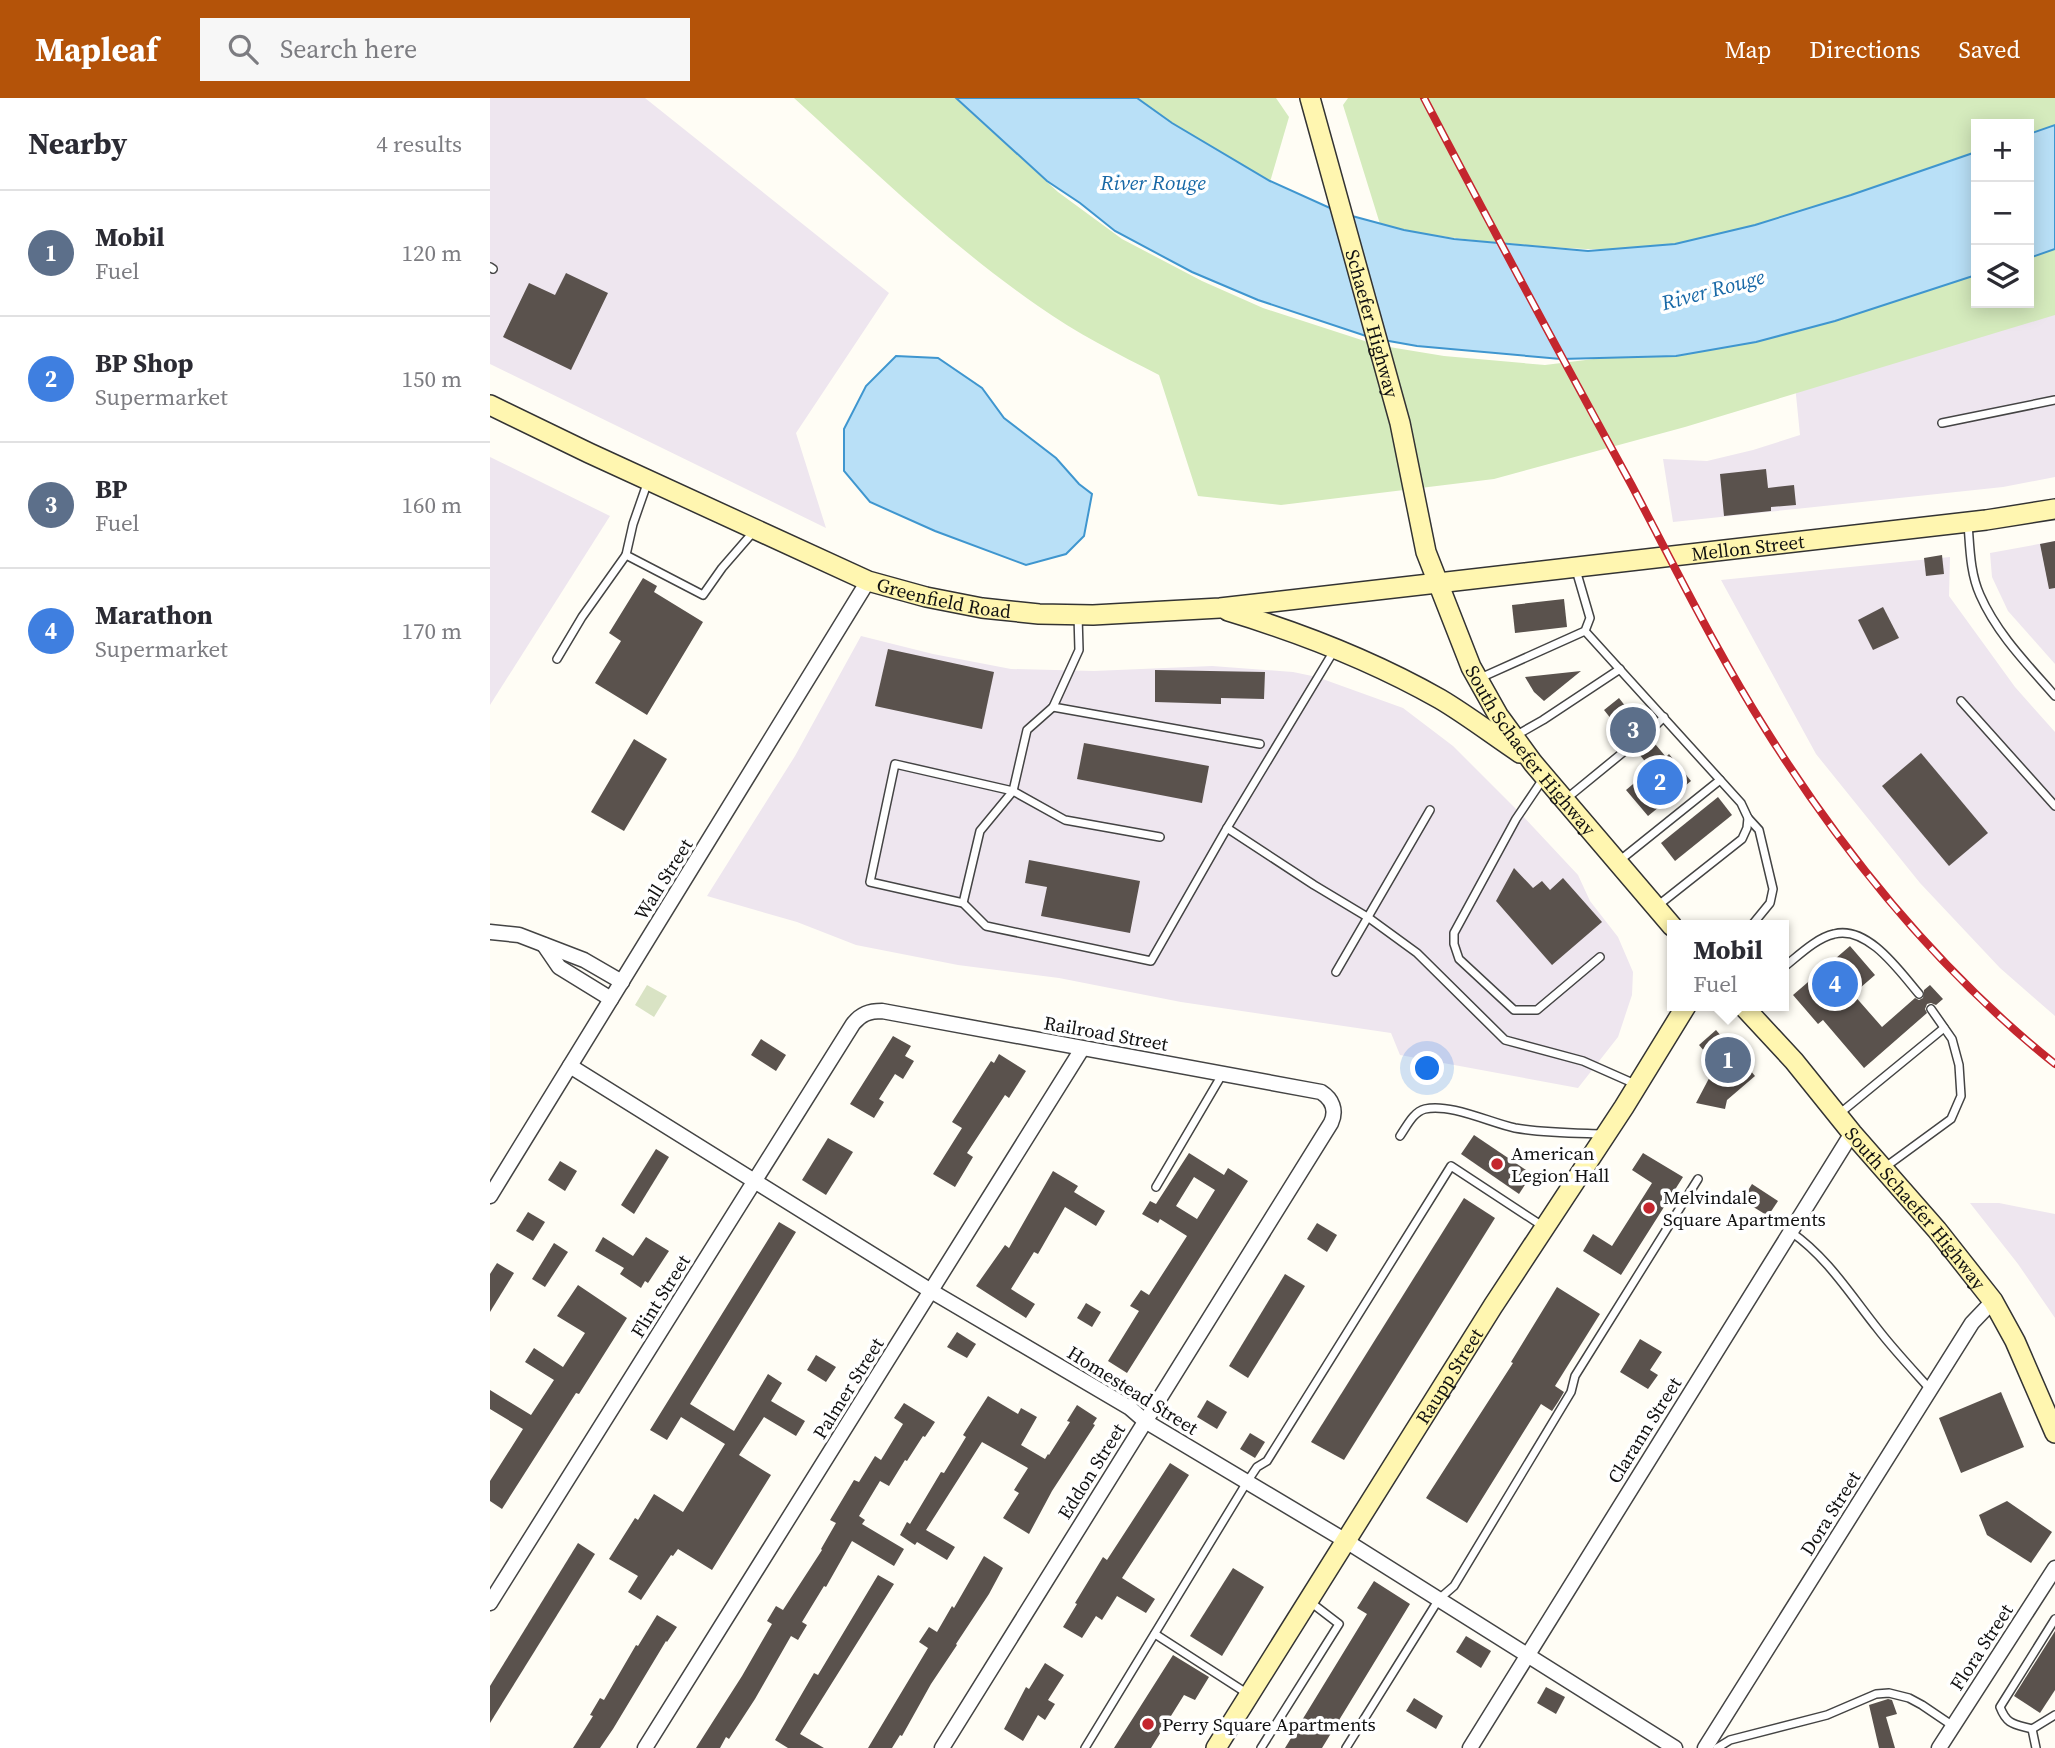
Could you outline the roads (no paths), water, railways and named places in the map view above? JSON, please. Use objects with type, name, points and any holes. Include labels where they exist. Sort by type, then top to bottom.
[{"type":"main road","name":"Schaefer Highway","points":[[1310,98],[1393,395],[1426,552]]},
{"type":"main road","name":"Greenfield Road","points":[[490,404],[868,581],[926,597],[982,608],[1039,614],[1220,608],[1438,582]]},
{"type":"main road","name":"Mellon Street","points":[[1438,582],[1968,522],[2055,509]]},
{"type":"main road","name":"South Schaefer Highway","points":[[1426,552],[1478,680],[1514,737],[1667,920]]},
{"type":"main road","points":[[1220,608],[1280,626],[1385,671],[1442,701],[1539,769]]},
{"type":"main road","name":"Raupp Street","points":[[1216,1748],[1682,1011]]},
{"type":"main road","name":"South Schaefer Highway","points":[[1747,1011],[1937,1230],[1993,1301],[2015,1341],[2055,1433]]},
{"type":"street","name":"Wall Street","points":[[490,1196],[868,581]]},
{"type":"street","points":[[490,932],[519,934],[584,960],[622,982]]},
{"type":"street","points":[[544,946],[559,967],[611,999]]},
{"type":"street","name":"Railroad Street","points":[[866,1013],[882,1011],[1321,1092],[1328,1096],[1333,1106]]},
{"type":"street","name":"Flint Street","points":[[490,1603],[853,1024],[866,1013]]},
{"type":"street","name":"Palmer Street","points":[[645,1748],[1082,1049]]},
{"type":"street","name":"Homestead Street","points":[[570,1066],[931,1291],[1130,1408],[1145,1421],[1346,1541],[1675,1748]]},
{"type":"street","name":"Eddon Street","points":[[942,1748],[1331,1123],[1333,1106]]},
{"type":"street","name":"Clarann Street","points":[[1470,1748],[1852,1133]]},
{"type":"street","name":"Dora Street","points":[[1705,1748],[1972,1323],[1993,1301]]},
{"type":"street","name":"Flora Street","points":[[1939,1748],[2053,1574]]},
{"type":"lane","points":[[1942,423],[2055,400]]},
{"type":"lane","points":[[557,659],[582,617],[626,555],[648,480]]},
{"type":"lane","points":[[1968,522],[1971,567],[1979,593],[2017,653],[2055,696]]},
{"type":"lane","points":[[626,555],[703,595],[755,530]]},
{"type":"lane","points":[[1478,680],[1585,631],[1590,618],[1575,566]]},
{"type":"lane","points":[[963,904],[979,831],[1013,791],[1027,730],[1054,707],[1079,650],[1078,614]]},
{"type":"lane","points":[[1585,631],[1741,803],[1748,818],[1759,830],[1773,889],[1770,903],[1756,920]]},
{"type":"lane","points":[[1160,837],[1065,820],[1013,791],[895,764],[870,882],[963,904],[986,926],[1151,961],[1335,649]]},
{"type":"lane","points":[[1514,737],[1620,669]]},
{"type":"lane","points":[[1961,701],[2055,806]]},
{"type":"lane","points":[[1054,707],[1260,744]]},
{"type":"lane","points":[[1647,734],[1664,718]]},
{"type":"lane","points":[[1565,799],[1632,745]]},
{"type":"lane","points":[[1539,769],[1516,819],[1454,933],[1454,944],[1460,959],[1514,1010],[1537,1010],[1600,957]]},
{"type":"lane","points":[[1618,862],[1720,780]]},
{"type":"lane","points":[[1336,972],[1430,810]]},
{"type":"lane","points":[[1656,908],[1742,839],[1748,818]]},
{"type":"lane","points":[[1227,828],[1369,918],[1417,953],[1505,1040],[1583,1061],[1637,1085]]},
{"type":"lane","points":[[1789,963],[1809,947],[1833,934],[1849,932],[1880,949],[1919,994]]},
{"type":"lane","points":[[1884,1169],[1951,1119],[1961,1096],[1959,1065],[1952,1039],[1931,1009]]},
{"type":"lane","points":[[1839,1115],[1944,1028]]},
{"type":"lane","points":[[1156,1187],[1223,1073]]},
{"type":"lane","points":[[1400,1136],[1417,1112],[1427,1108],[1444,1109],[1515,1128],[1606,1134]]},
{"type":"lane","points":[[1085,1748],[1247,1482],[1257,1467],[1267,1461],[1451,1166],[1545,1227]]},
{"type":"lane","points":[[1346,1748],[1439,1599],[1454,1586],[1571,1392],[1574,1376],[1698,1179]]},
{"type":"lane","points":[[1791,1232],[1811,1246],[1931,1390]]},
{"type":"lane","points":[[1261,1748],[1339,1624],[1308,1600]]},
{"type":"lane","points":[[2055,1619],[2000,1707],[2004,1718],[2011,1723],[2032,1728],[2055,1715]]},
{"type":"lane","points":[[1155,1634],[1249,1695]]},
{"type":"lane","points":[[1717,1748],[1730,1740],[1827,1716],[1876,1694],[1889,1693],[1909,1698],[1953,1726]]},
{"type":"lane","points":[[2032,1728],[2036,1748]]},
{"type":"water","name":"River Rouge","points":[[956,98],[1137,98],[1172,123],[1270,181],[1341,213],[1404,230],[1454,239],[1588,251],[1675,244],[1755,225],[1971,154],[1971,277],[1835,321],[1756,342],[1676,356],[1561,359],[1417,346],[1372,338],[1258,300],[1192,272],[1115,231],[1047,181]]},
{"type":"water","points":[[2055,125],[2055,249],[2034,256],[2034,182],[2034,132]]},
{"type":"water","points":[[896,356],[938,358],[982,388],[1004,418],[1056,458],[1079,484],[1092,494],[1084,536],[1066,554],[1026,565],[935,531],[870,502],[844,471],[844,429],[866,386]]},
{"type":"railway","points":[[1424,98],[1713,639],[1796,777],[1862,867],[1933,951],[2013,1028],[2055,1064]]},
{"type":"place","name":"BP","points":[[1633,730]]},
{"type":"place","name":"BP Shop","points":[[1660,782]]},
{"type":"place","name":"Marathon","points":[[1835,984]]},
{"type":"place","name":"Mobil","points":[[1728,1060]]},
{"type":"place","name":"American Legion Hall","points":[[1497,1164]]},
{"type":"place","name":"Melvindale Square Apartments","points":[[1649,1208]]},
{"type":"place","name":"Perry Square Apartments","points":[[1148,1724]]}]
